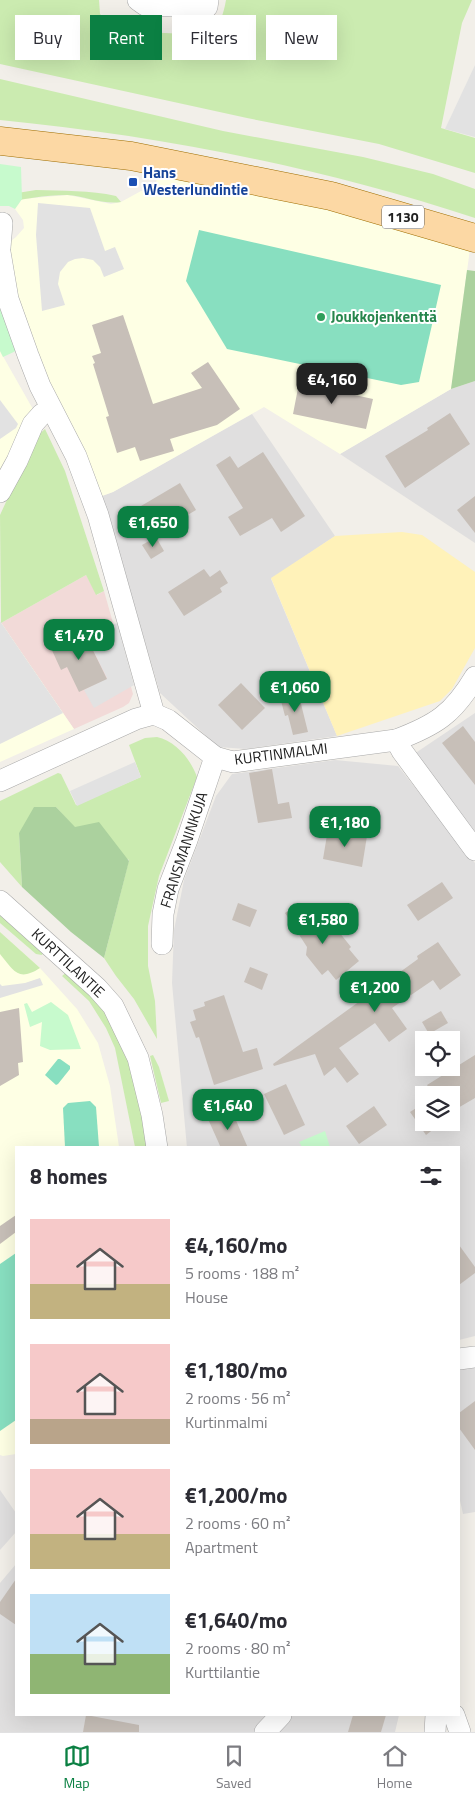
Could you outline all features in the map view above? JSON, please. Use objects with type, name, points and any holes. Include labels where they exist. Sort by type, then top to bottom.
[{"type":"main road","name":"1130","points":[[0,141],[131,156],[331,196],[475,238]]},
{"type":"street","points":[[143,2],[206,7],[208,0]]},
{"type":"street","points":[[0,782],[136,718],[154,714],[98,515],[76,456],[40,386],[8,300],[0,250],[2,223]]},
{"type":"street","points":[[0,492],[17,461],[33,424],[42,414],[52,411]]},
{"type":"street","name":"KURTINMALMI","points":[[154,714],[168,720],[215,757],[233,762],[396,740],[422,730],[438,721],[454,708],[475,677]]},
{"type":"street","points":[[396,740],[402,751],[475,850]]},
{"type":"street","name":"FRANSMANINKUJA","points":[[162,944],[163,914],[168,890],[215,757]]},
{"type":"street","name":"KURTTILANTIE","points":[[0,901],[97,988],[113,1006],[138,1058],[152,1115],[157,1146]]},
{"type":"street","points":[[460,1359],[475,1357]]},
{"type":"street","points":[[265,1732],[280,1716]]},
{"type":"street","points":[[435,1732],[436,1716]]},
{"type":"street","points":[[454,1716],[460,1732]]},
{"type":"shaded area","points":[[475,65],[475,137],[445,129]]},
{"type":"shaded area","points":[[157,177],[249,190],[350,213],[470,249],[451,389],[340,454],[264,407],[113,492],[102,496],[86,456],[38,359],[22,317],[7,250],[11,241],[24,228],[23,220],[15,209],[22,199],[68,195],[111,204],[121,202],[141,191],[155,189]]},
{"type":"shaded area","points":[[38,203],[90,208],[105,251],[115,247],[124,269],[104,277],[100,267],[93,260],[83,258],[68,262],[60,272],[58,284],[65,305],[42,311],[36,235]]},
{"type":"shaded area","points":[[0,351],[34,411],[0,473]]},
{"type":"shaded area","points":[[475,381],[475,543],[340,454],[451,389]]},
{"type":"shaded area","points":[[0,400],[18,424],[16,428],[0,439]]},
{"type":"shaded area","points":[[252,414],[335,536],[271,579],[337,736],[246,749],[218,747],[160,693],[102,496],[113,492]]},
{"type":"shaded area","points":[[86,575],[97,595],[104,591],[133,694],[129,703],[123,707],[74,729],[1,623]]},
{"type":"shaded area","points":[[0,621],[74,729],[0,762]]},
{"type":"shaded area","points":[[0,621],[63,713],[0,744]]},
{"type":"shaded area","points":[[117,623],[134,685],[94,708],[84,690],[107,678],[83,630],[94,631]]},
{"type":"shaded area","points":[[475,713],[475,834],[414,754]]},
{"type":"shaded area","points":[[335,760],[398,766],[475,863],[475,1336],[460,1340],[460,1146],[187,1146],[172,983],[174,930],[184,880],[216,796],[232,774]]},
{"type":"shaded area","points":[[135,762],[141,777],[77,806],[70,791]]},
{"type":"shaded area","points":[[0,932],[40,968],[77,1009],[98,1043],[110,1086],[119,1146],[15,1146],[15,1454],[0,1455]]},
{"type":"shaded area","points":[[40,978],[43,985],[0,998],[0,984],[2,986],[25,983]]},
{"type":"shaded area","points":[[475,1362],[475,1512],[463,1514],[460,1500],[460,1364]]},
{"type":"shaded area","points":[[0,1490],[15,1512],[15,1533],[0,1550]]},
{"type":"shaded area","points":[[15,1565],[15,1716],[399,1716],[395,1732],[0,1732],[0,1583]]},
{"type":"green space","points":[[0,0],[99,0],[101,15],[90,15],[90,60],[162,60],[162,33],[172,33],[172,60],[256,60],[256,15],[222,15],[226,0],[472,0],[462,23],[441,128],[475,138],[475,173],[379,144],[247,118],[0,64]]},
{"type":"green space","points":[[0,79],[223,131],[363,157],[433,174],[475,189],[475,218],[358,183],[240,156],[121,135],[0,120]]},
{"type":"green space","points":[[0,164],[21,167],[22,199],[15,209],[9,206],[0,206]]},
{"type":"green space","points":[[36,190],[106,194],[116,196],[121,202],[114,203],[67,195],[0,204],[11,194]]},
{"type":"green space","name":"Joukkojenkenttä","points":[[199,230],[441,285],[419,382],[401,385],[227,349],[186,281]]},
{"type":"green space","points":[[467,270],[475,271],[475,381],[451,389]]},
{"type":"green space","points":[[0,291],[18,350],[3,357],[0,351]]},
{"type":"green space","points":[[45,429],[65,471],[104,591],[96,595],[86,575],[1,623],[0,515],[36,437]]},
{"type":"green space","points":[[157,737],[164,739],[182,752],[191,764],[197,777],[159,876],[148,926],[148,966],[155,1001],[157,1039],[134,999],[104,958],[129,860],[74,827],[56,807],[19,833],[22,887],[0,862],[0,801],[58,773],[61,774],[76,805],[141,777],[129,745],[145,738]]},
{"type":"green space","points":[[34,807],[56,807],[75,827],[99,822],[129,861],[104,958],[71,932],[22,887],[19,833]]},
{"type":"green space","points":[[0,913],[43,953],[42,955],[36,954],[0,923]]},
{"type":"green space","points":[[0,932],[40,968],[26,974],[17,973],[13,970],[0,954]]},
{"type":"green space","points":[[68,971],[97,999],[130,1055],[149,1146],[135,1146],[115,1048],[106,1028],[89,1001],[62,976]]},
{"type":"green space","points":[[51,1002],[68,1015],[81,1049],[50,1050],[40,1046],[42,1022],[30,1027],[24,1004],[27,1003],[32,1012]]},
{"type":"green space","points":[[153,1055],[159,1067],[169,1101],[161,1103],[150,1056]]},
{"type":"green space","points":[[58,1059],[70,1066],[70,1069],[56,1085],[45,1075]]},
{"type":"green space","points":[[90,1101],[96,1107],[99,1146],[65,1146],[63,1108],[68,1103]]},
{"type":"green space","points":[[325,1131],[330,1146],[301,1146],[299,1142]]},
{"type":"green space","points":[[15,1254],[15,1421],[0,1431],[0,1264]]},
{"type":"sand","points":[[402,532],[422,535],[475,572],[475,648],[452,689],[440,701],[337,736],[271,578],[335,536]]},
{"type":"building","points":[[123,315],[153,404],[202,388],[191,373],[208,362],[240,409],[217,425],[170,439],[174,451],[140,461],[135,447],[117,453],[106,417],[109,416],[93,364],[95,363],[92,356],[101,353],[92,325]]},
{"type":"building","points":[[311,381],[342,387],[341,392],[373,399],[366,429],[293,414],[299,383],[310,385]]},
{"type":"building","points":[[450,413],[470,444],[405,488],[385,456],[428,430],[427,428]]},
{"type":"building","points":[[263,452],[305,516],[281,532],[272,518],[240,536],[228,517],[243,508],[216,465],[230,456],[238,468]]},
{"type":"building","points":[[180,483],[196,510],[157,533],[141,506]]},
{"type":"building","points":[[475,496],[475,533],[457,510]]},
{"type":"building","points":[[156,537],[164,551],[151,559],[142,545]]},
{"type":"building","points":[[204,569],[210,577],[220,570],[228,583],[220,588],[222,592],[184,616],[168,592]]},
{"type":"building","points":[[83,630],[107,679],[79,692],[67,667],[61,670],[50,646]]},
{"type":"building","points":[[241,683],[265,708],[242,730],[218,705]]},
{"type":"building","points":[[298,692],[308,732],[293,735],[288,715],[285,716],[280,697]]},
{"type":"building","points":[[463,726],[475,742],[475,785],[442,743]]},
{"type":"building","points":[[272,769],[278,804],[289,802],[292,818],[258,823],[249,773]]},
{"type":"building","points":[[328,829],[367,836],[362,867],[323,859]]},
{"type":"building","points":[[442,882],[453,898],[418,921],[407,905]]},
{"type":"building","points":[[238,903],[257,910],[250,927],[232,920]]},
{"type":"building","points":[[298,904],[317,934],[331,922],[351,947],[349,949],[359,961],[336,980],[328,970],[322,975],[306,955],[307,947],[285,913]]},
{"type":"building","points":[[438,942],[461,975],[440,990],[433,980],[392,1008],[407,1029],[389,1042],[375,1023],[339,1048],[359,1074],[347,1083],[335,1067],[324,1076],[315,1054],[274,1066],[273,1064],[418,959],[417,956]]},
{"type":"building","points":[[250,967],[268,974],[262,990],[244,982]]},
{"type":"building","points":[[224,995],[243,1052],[257,1048],[263,1069],[214,1085],[199,1037],[196,1038],[190,1022],[196,1020],[193,1010],[205,1006],[204,1002]]},
{"type":"building","points":[[19,1008],[23,1062],[18,1063],[19,1075],[0,1086],[0,1012]]},
{"type":"building","points":[[441,1011],[448,1023],[434,1031],[427,1031],[422,1022]]},
{"type":"building","points":[[475,1055],[475,1098],[460,1107],[460,1086],[427,1085],[441,1076],[460,1076],[460,1064]]},
{"type":"building","points":[[286,1084],[305,1125],[284,1135],[264,1094]]},
{"type":"building","points":[[374,1106],[387,1125],[359,1144],[346,1126]]},
{"type":"building","points":[[231,1109],[247,1146],[220,1146],[208,1119]]},
{"type":"building","points":[[415,1109],[415,1119],[410,1112]]},
{"type":"building","points":[[423,1131],[431,1131],[426,1135]]},
{"type":"building","points":[[15,1216],[15,1233],[0,1244],[0,1226]]},
{"type":"building","points":[[460,1246],[475,1267],[475,1273],[460,1284]]},
{"type":"building","points":[[475,1401],[475,1450],[460,1429],[460,1412]]},
{"type":"building","points":[[15,1580],[15,1624],[0,1614],[0,1602]]},
{"type":"building","points":[[86,1716],[139,1725],[139,1732],[83,1732]]},
{"type":"building","points":[[353,1716],[386,1716],[381,1732],[348,1732]]},
{"type":"place","name":"Hans Westerlundintie","points":[[133,182]]},
{"type":"place","name":"Joukkojenkenttä","points":[[321,317]]}]
